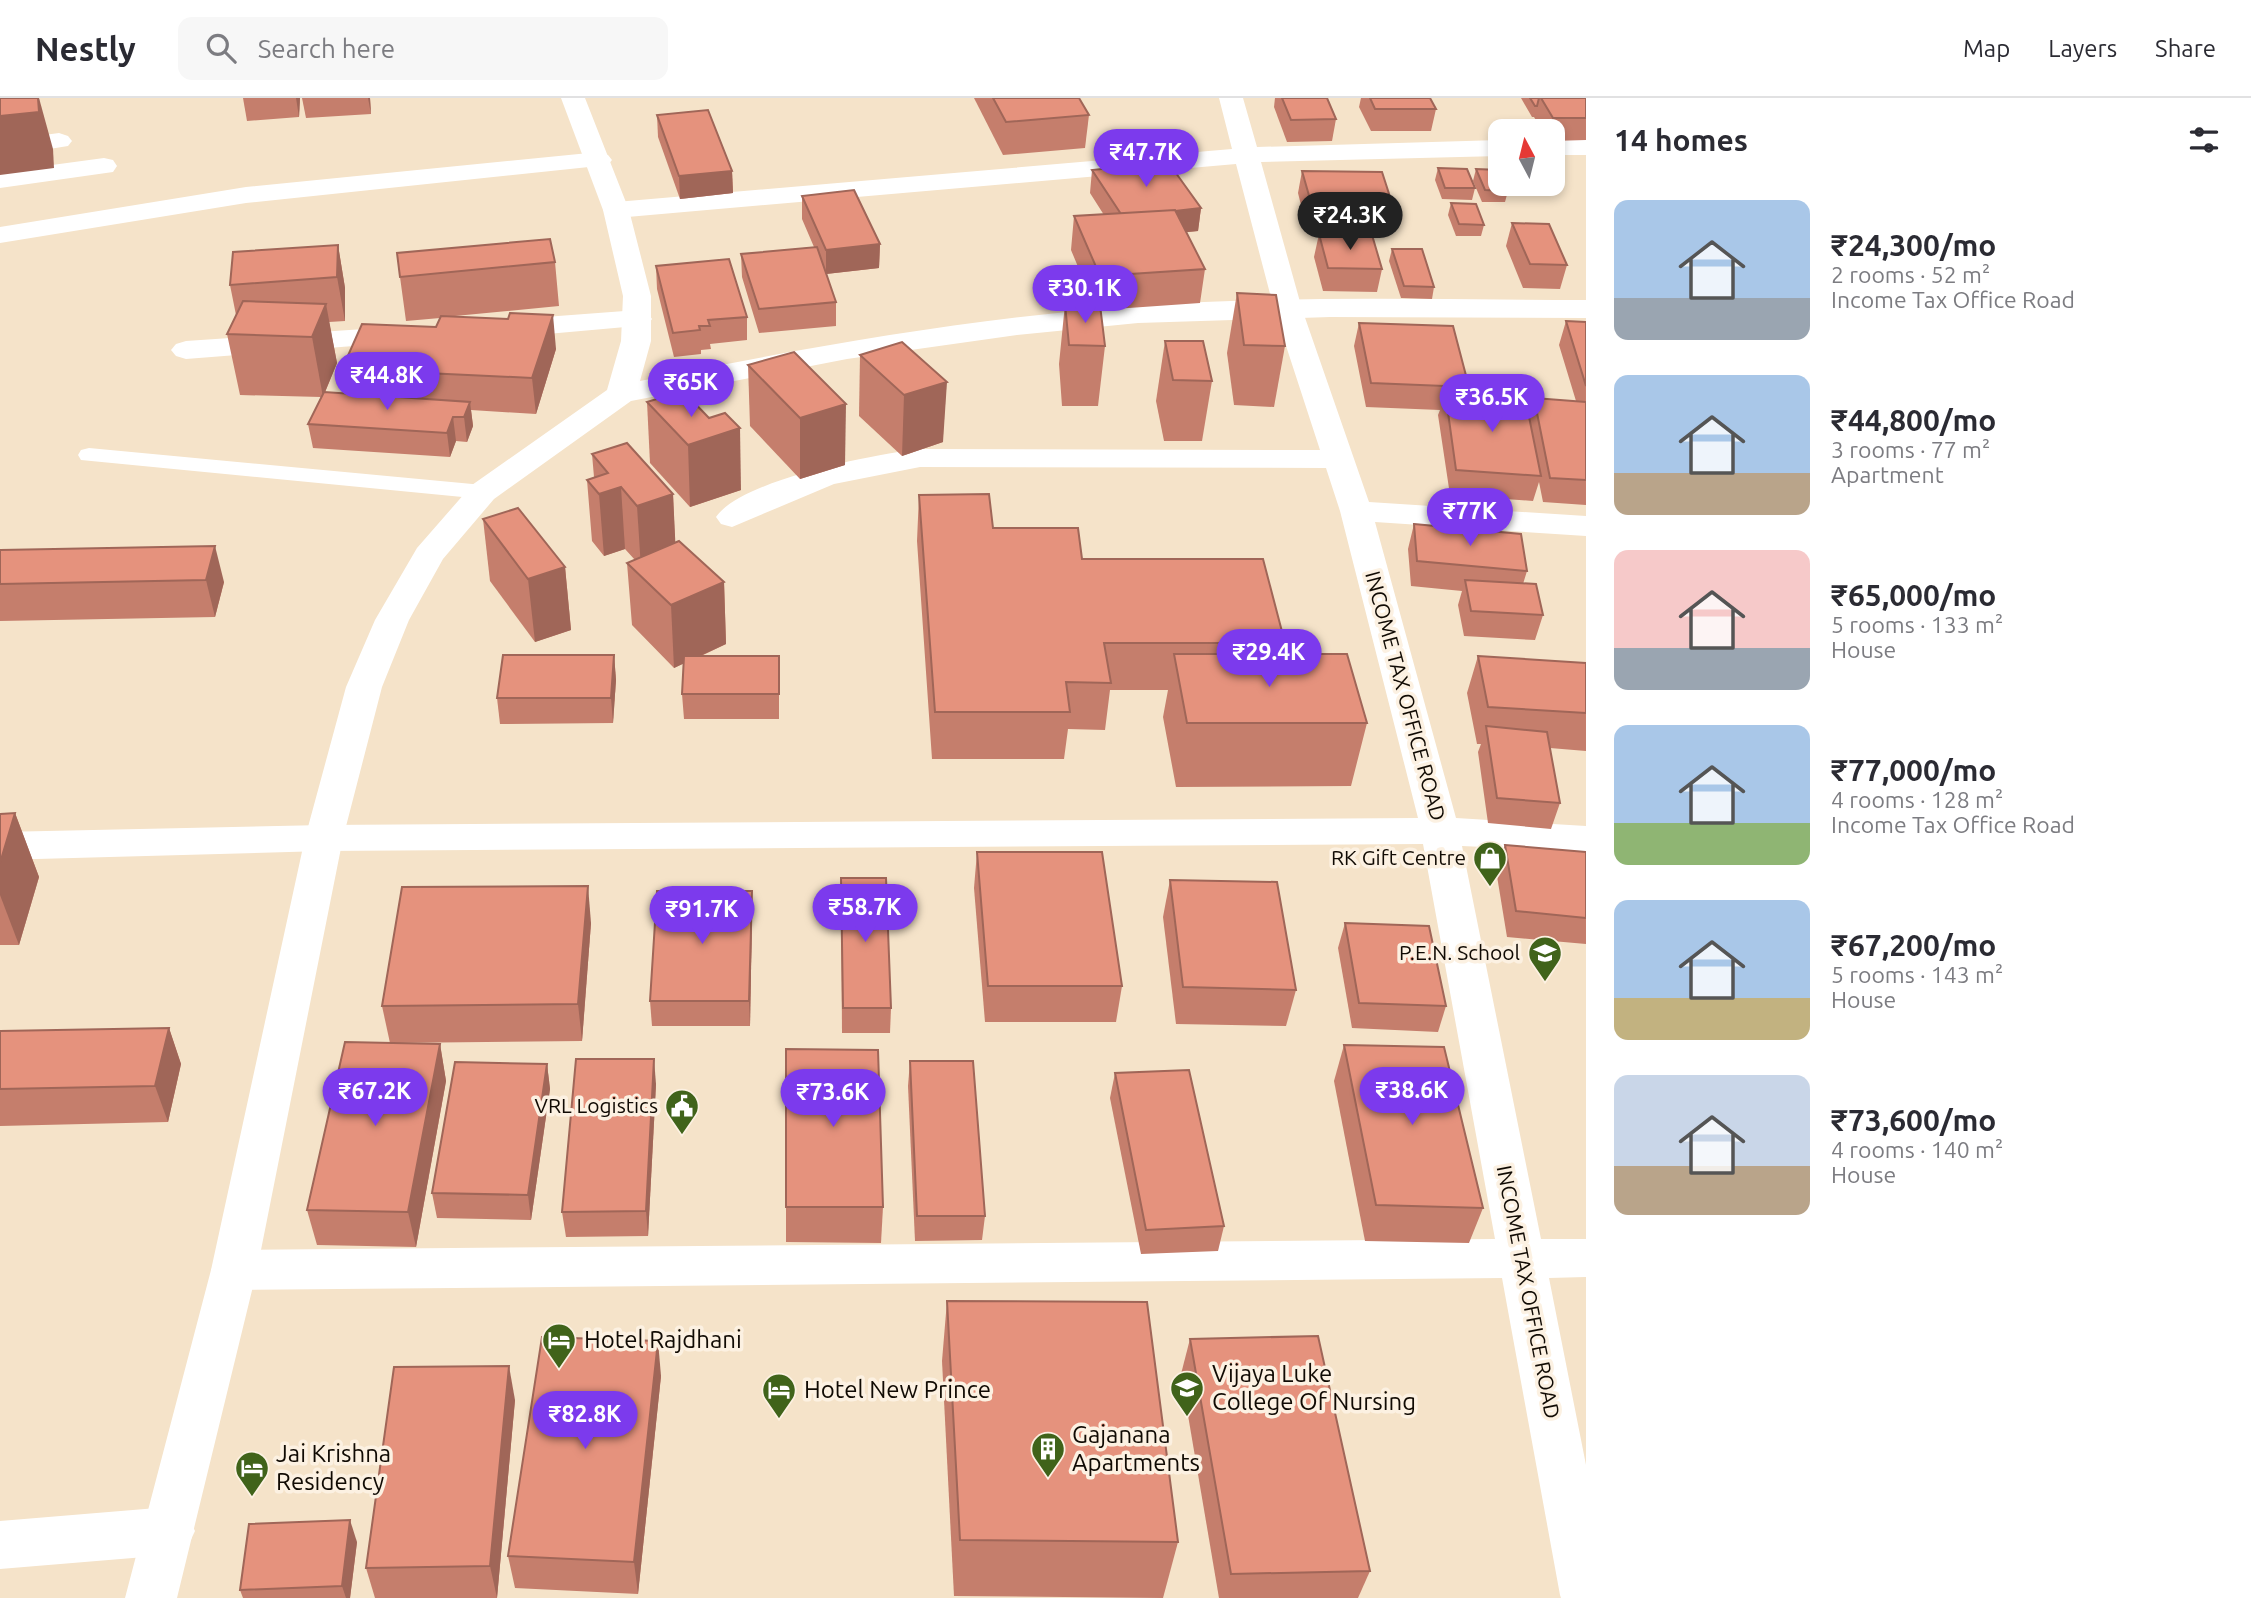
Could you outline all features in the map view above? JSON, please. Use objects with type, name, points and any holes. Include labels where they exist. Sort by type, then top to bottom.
[{"type":"street","points":[[573,98],[616,210],[636,296],[636,341],[621,394]]},
{"type":"street","name":"INCOME TAX OFFICE ROAD","points":[[1231,98],[1289,309],[1356,511],[1440,831],[1586,1595]]},
{"type":"street","points":[[0,149],[60,141]]},
{"type":"street","points":[[1565,147],[1586,147]]},
{"type":"street","points":[[616,210],[1248,155],[1488,148]]},
{"type":"street","points":[[0,235],[246,195],[599,160]]},
{"type":"street","points":[[0,180],[104,166]]},
{"type":"street","points":[[151,1598],[234,1270],[324,838],[364,687],[392,620],[429,555],[483,492],[621,394],[752,367],[963,333],[1100,318],[1289,309],[1586,310]]},
{"type":"street","points":[[474,331],[638,319]]},
{"type":"street","points":[[186,350],[433,333]]},
{"type":"street","points":[[732,517],[776,492],[817,478],[873,463],[920,458],[1338,459]]},
{"type":"street","points":[[1356,511],[1586,526]]},
{"type":"street","points":[[0,846],[324,838],[1440,831],[1586,839]]},
{"type":"street","points":[[234,1270],[1586,1258]]},
{"type":"street","points":[[0,1545],[169,1531]]},
{"type":"lane","points":[[89,455],[483,492]]},
{"type":"building","points":[[0,98],[38,98],[39,112],[0,116]]},
{"type":"building","points":[[993,98],[1079,98],[1089,115],[1006,122]]},
{"type":"building","points":[[1282,98],[1327,98],[1336,119],[1291,120]]},
{"type":"building","points":[[1370,98],[1430,98],[1436,109],[1375,109]]},
{"type":"building","points":[[1530,98],[1539,98],[1537,106],[1535,106]]},
{"type":"building","points":[[1541,98],[1586,98],[1586,118],[1553,118]]},
{"type":"building","points":[[708,110],[732,171],[679,176],[657,115]]},
{"type":"building","points":[[1168,162],[1201,208],[1121,214],[1092,170]]},
{"type":"building","points":[[1438,168],[1467,169],[1475,188],[1445,188]]},
{"type":"building","points":[[1476,169],[1488,170],[1488,190],[1485,190]]},
{"type":"building","points":[[1302,171],[1382,172],[1391,200],[1310,199]]},
{"type":"building","points":[[854,190],[880,244],[826,250],[802,196]]},
{"type":"building","points":[[1451,203],[1476,204],[1484,225],[1459,224]]},
{"type":"building","points":[[1175,210],[1205,269],[1100,276],[1074,216]]},
{"type":"building","points":[[1512,223],[1549,224],[1567,265],[1530,264]]},
{"type":"building","points":[[1319,234],[1372,235],[1382,269],[1328,268]]},
{"type":"building","points":[[550,239],[555,262],[400,277],[397,253]]},
{"type":"building","points":[[338,245],[337,277],[230,285],[233,252]]},
{"type":"building","points":[[817,247],[836,302],[759,309],[741,254]]},
{"type":"building","points":[[1392,249],[1422,249],[1434,287],[1404,286]]},
{"type":"building","points":[[729,259],[747,317],[708,320],[710,326],[699,326],[700,330],[673,333],[656,266]]},
{"type":"building","points":[[1237,293],[1276,295],[1285,346],[1244,345]]},
{"type":"building","points":[[243,301],[326,304],[312,337],[227,334]]},
{"type":"building","points":[[1065,304],[1100,305],[1105,346],[1069,345]]},
{"type":"building","points":[[510,313],[553,315],[532,378],[342,369],[362,324],[436,327],[441,316],[508,319]]},
{"type":"building","points":[[1566,321],[1586,322],[1586,386]]},
{"type":"building","points":[[1359,323],[1453,326],[1469,387],[1371,383]]},
{"type":"building","points":[[1165,341],[1203,341],[1212,381],[1173,380]]},
{"type":"building","points":[[902,342],[947,382],[904,395],[860,355]]},
{"type":"building","points":[[794,352],[846,404],[800,418],[748,365]]},
{"type":"building","points":[[683,391],[709,418],[725,413],[740,428],[688,445],[647,402]]},
{"type":"building","points":[[1445,391],[1525,397],[1541,476],[1456,470]]},
{"type":"building","points":[[324,392],[470,402],[464,417],[453,417],[447,433],[308,424]]},
{"type":"building","points":[[1534,398],[1586,402],[1586,480],[1550,478]]},
{"type":"building","points":[[627,443],[673,494],[637,506],[621,487],[599,494],[587,480],[608,473],[592,454]]},
{"type":"building","points":[[989,494],[993,528],[1078,528],[1082,559],[1263,559],[1285,643],[1104,643],[1111,683],[1066,682],[1070,712],[935,712],[919,495]]},
{"type":"building","points":[[518,508],[565,567],[528,579],[483,519]]},
{"type":"building","points":[[1414,524],[1521,534],[1527,571],[1417,561]]},
{"type":"building","points":[[679,541],[724,582],[671,605],[627,563]]},
{"type":"building","points":[[215,546],[206,580],[0,584],[0,550]]},
{"type":"building","points":[[1465,580],[1536,584],[1543,615],[1471,611]]},
{"type":"building","points":[[1174,654],[1347,654],[1367,723],[1187,723]]},
{"type":"building","points":[[503,655],[614,655],[611,698],[497,698]]},
{"type":"building","points":[[684,656],[779,656],[779,694],[682,694]]},
{"type":"building","points":[[1478,656],[1586,663],[1586,713],[1488,707]]},
{"type":"building","points":[[1486,726],[1547,732],[1560,803],[1497,798]]},
{"type":"building","points":[[15,813],[0,863],[0,814]]},
{"type":"building","points":[[1505,845],[1586,852],[1586,918],[1516,911]]},
{"type":"building","points":[[977,852],[1102,852],[1122,986],[988,986]]},
{"type":"building","points":[[841,878],[886,878],[891,1008],[843,1008]]},
{"type":"building","points":[[1170,880],[1277,882],[1296,990],[1183,987]]},
{"type":"building","points":[[588,886],[578,1004],[382,1006],[402,887]]},
{"type":"building","points":[[657,891],[752,891],[749,1001],[650,1001]]},
{"type":"building","points":[[1345,923],[1429,926],[1446,1006],[1359,1003]]},
{"type":"building","points":[[169,1028],[155,1086],[0,1089],[0,1031]]},
{"type":"building","points":[[345,1042],[440,1044],[408,1212],[307,1210]]},
{"type":"building","points":[[1344,1045],[1444,1047],[1483,1208],[1376,1205]]},
{"type":"building","points":[[786,1049],[878,1050],[883,1207],[786,1207]]},
{"type":"building","points":[[576,1059],[654,1059],[646,1211],[562,1212]]},
{"type":"building","points":[[910,1061],[973,1061],[985,1216],[917,1216]]},
{"type":"building","points":[[455,1062],[547,1064],[528,1195],[432,1193]]},
{"type":"building","points":[[1189,1070],[1224,1226],[1146,1230],[1115,1073]]},
{"type":"building","name":"Gajanana Apartments","points":[[947,1301],[1147,1302],[1178,1542],[960,1540]]},
{"type":"building","points":[[1318,1336],[1370,1571],[1231,1574],[1190,1339]]},
{"type":"building","points":[[542,1337],[658,1341],[634,1562],[508,1556]]},
{"type":"building","points":[[509,1366],[490,1566],[366,1568],[394,1367]]},
{"type":"building","points":[[350,1520],[342,1586],[240,1590],[249,1524]]},
{"type":"place","name":"RK Gift Centre","points":[[1490,888]]},
{"type":"place","name":"P.E.N. School","points":[[1545,983]]},
{"type":"place","name":"VRL Logistics","points":[[682,1136]]},
{"type":"place","name":"Hotel Rajdhani","points":[[559,1370]]},
{"type":"place","name":"Vijaya Luke College Of Nursing","points":[[1187,1418]]},
{"type":"place","name":"Hotel New Prince","points":[[779,1420]]},
{"type":"place","name":"Gajanana Apartments","points":[[1048,1479]]},
{"type":"place","name":"Jai Krishna Residency","points":[[252,1498]]}]
